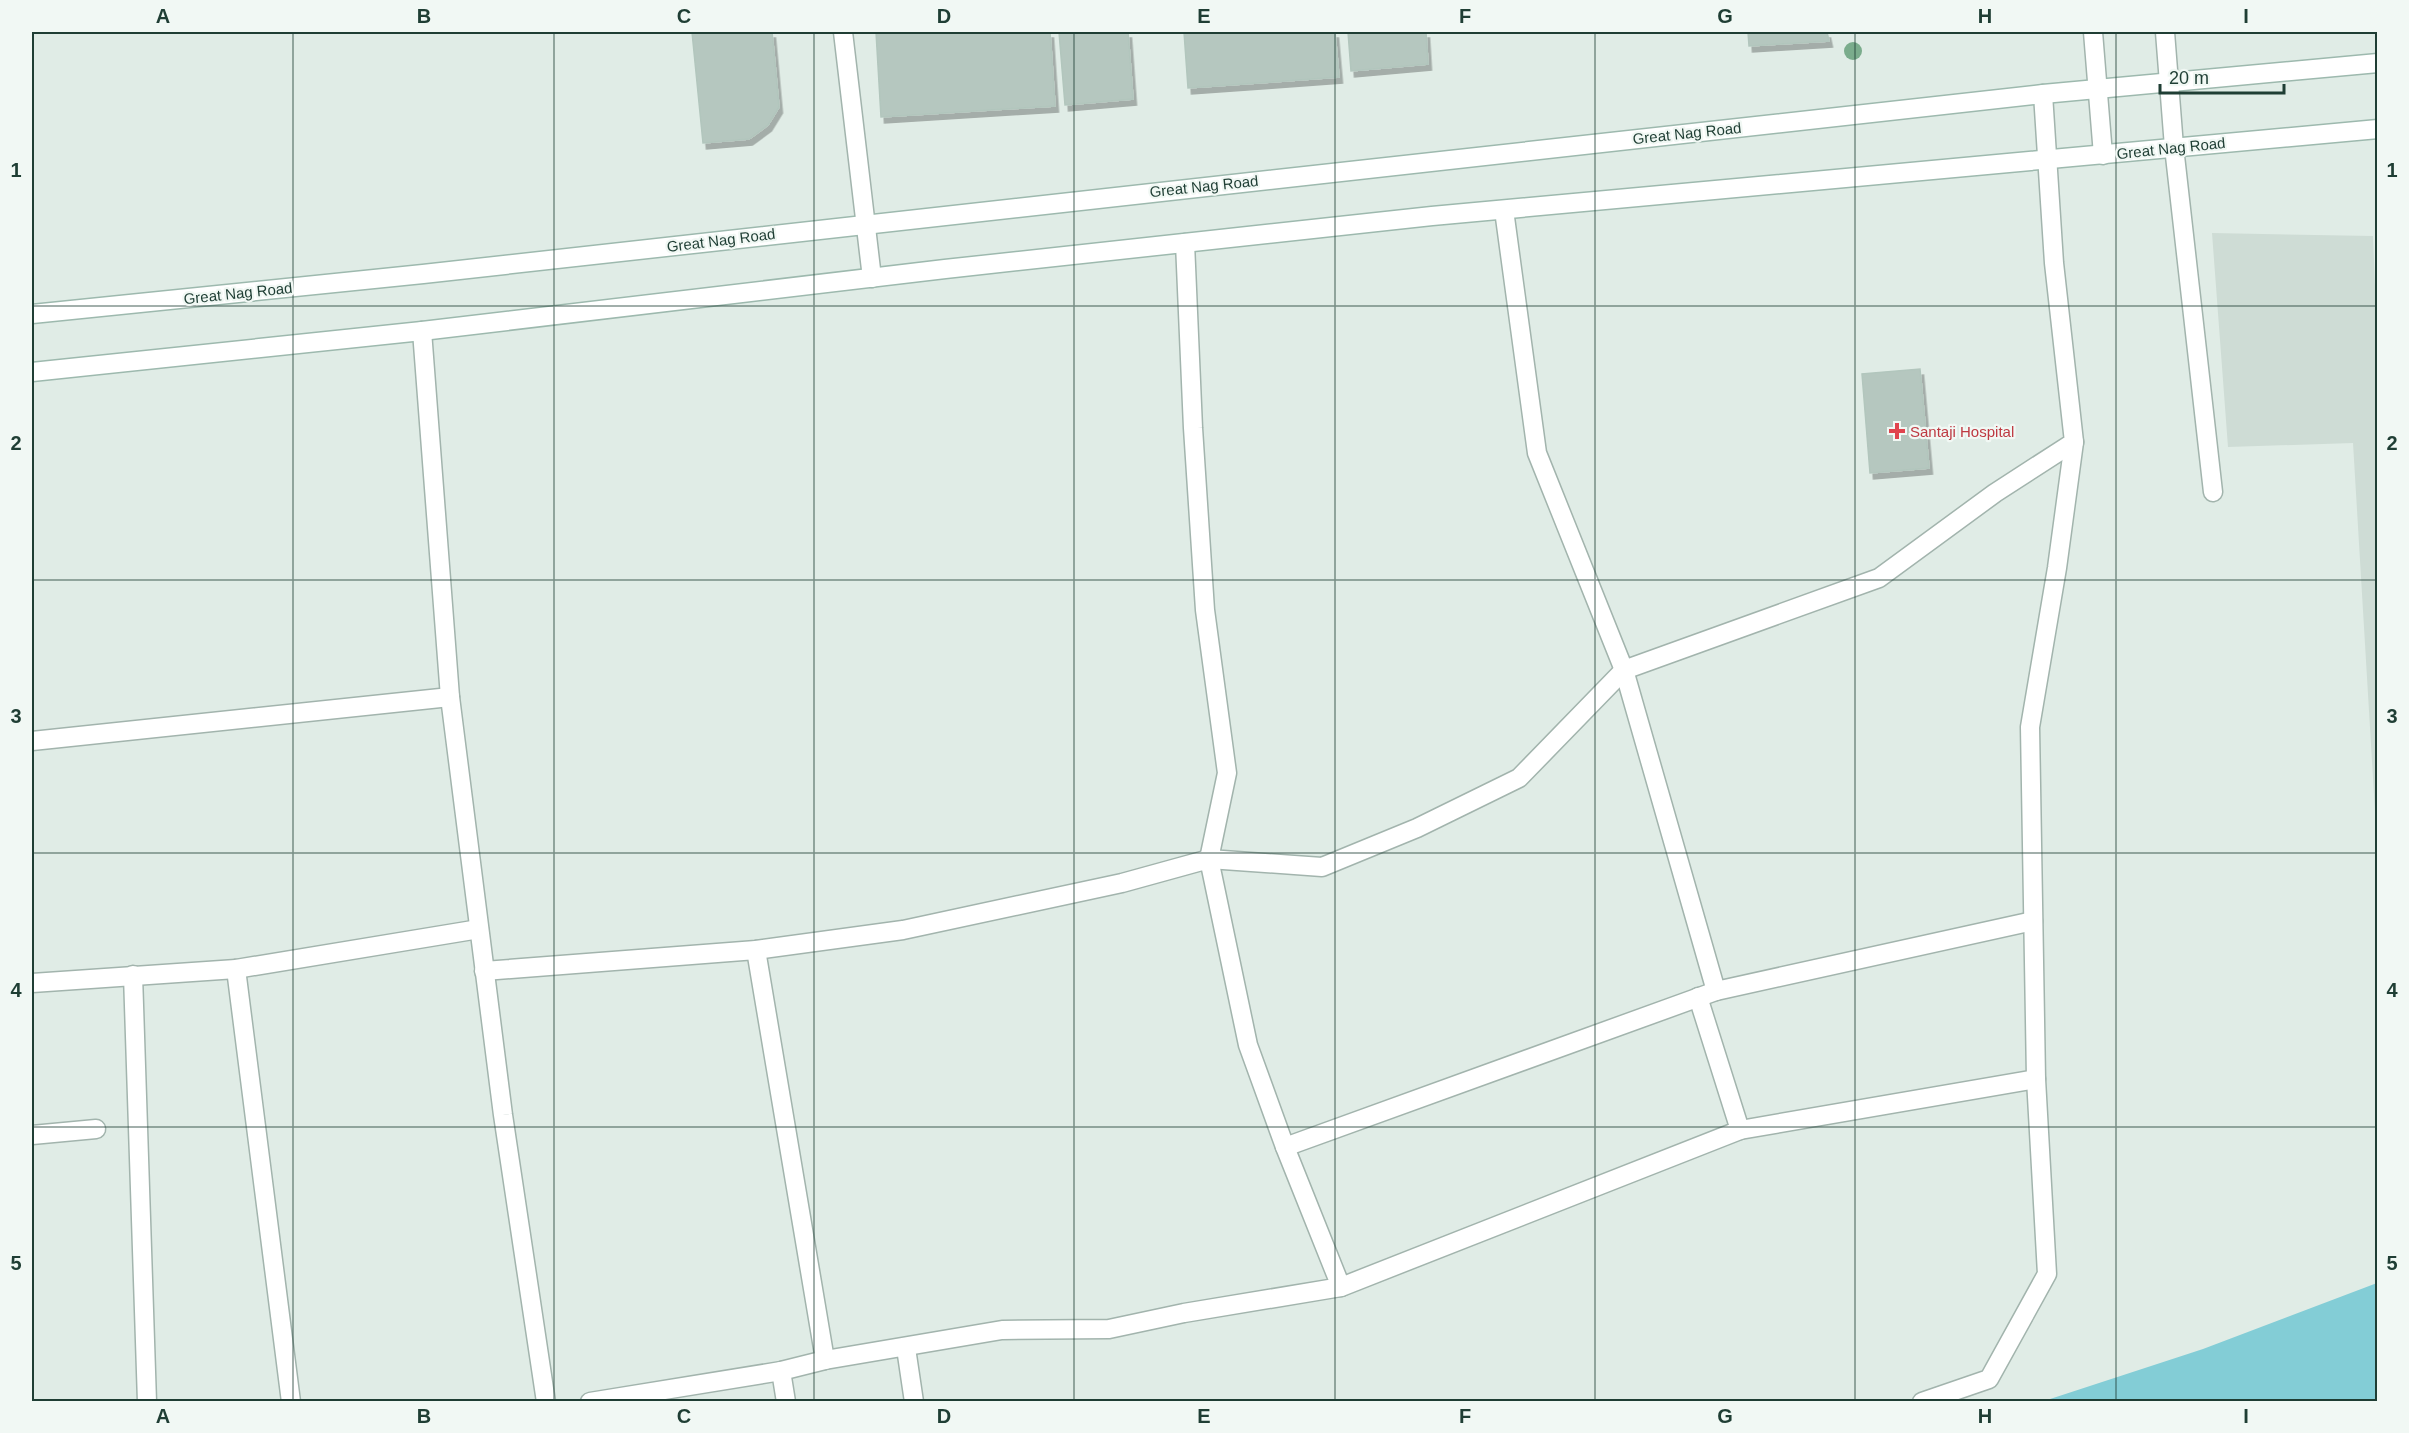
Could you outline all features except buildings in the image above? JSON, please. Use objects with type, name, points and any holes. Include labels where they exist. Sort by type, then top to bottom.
[{"type":"street","points":[[843,32],[872,278]]},
{"type":"street","points":[[2093,32],[2103,154]]},
{"type":"street","points":[[2165,32],[2174,147],[2213,492]]},
{"type":"street","name":"Great Nag Road","points":[[32,314],[423,274],[2097,88],[2378,63]]},
{"type":"street","points":[[1922,1401],[1989,1379],[2047,1274],[2036,1079],[2030,728],[2057,568],[2074,442],[2054,262],[2043,94]]},
{"type":"street","name":"Great Nag Road","points":[[32,372],[422,331],[1185,243],[1504,210],[2378,129]]},
{"type":"street","points":[[1504,210],[1537,453],[1624,670],[1716,991]]},
{"type":"street","points":[[1185,243],[1193,428],[1205,610],[1227,773],[1209,859],[1248,1045],[1285,1147],[1341,1287]]},
{"type":"street","points":[[422,331],[450,697],[503,1115],[546,1401]]},
{"type":"street","points":[[484,970],[756,950],[903,930],[1122,883],[1209,859],[1322,867],[1418,828],[1519,778],[1624,670],[1879,579],[1995,493],[2074,442]]},
{"type":"street","points":[[32,741],[450,697]]},
{"type":"street","points":[[1285,1147],[1716,991],[2033,921]]},
{"type":"street","points":[[32,982],[236,969],[479,928]]},
{"type":"street","points":[[756,950],[825,1360]]},
{"type":"street","points":[[236,969],[291,1401]]},
{"type":"street","points":[[134,975],[147,1401]]},
{"type":"street","points":[[1698,997],[1740,1130]]},
{"type":"street","points":[[590,1401],[781,1371],[825,1360],[1002,1330],[1109,1329],[1184,1313],[1341,1287],[1740,1130],[2036,1079]]},
{"type":"street","points":[[32,1135],[96,1129]]},
{"type":"street","points":[[906,1348],[914,1401]]},
{"type":"street","points":[[781,1371],[786,1401]]},
{"type":"shaded area","points":[[2212,233],[2373,236],[2378,361],[2377,845],[2353,443],[2228,447]]},
{"type":"water","points":[[2377,1283],[2377,1401],[2044,1401],[2203,1349]]},
{"type":"place","name":"Santaji Hospital","points":[[1897,431]]}]
